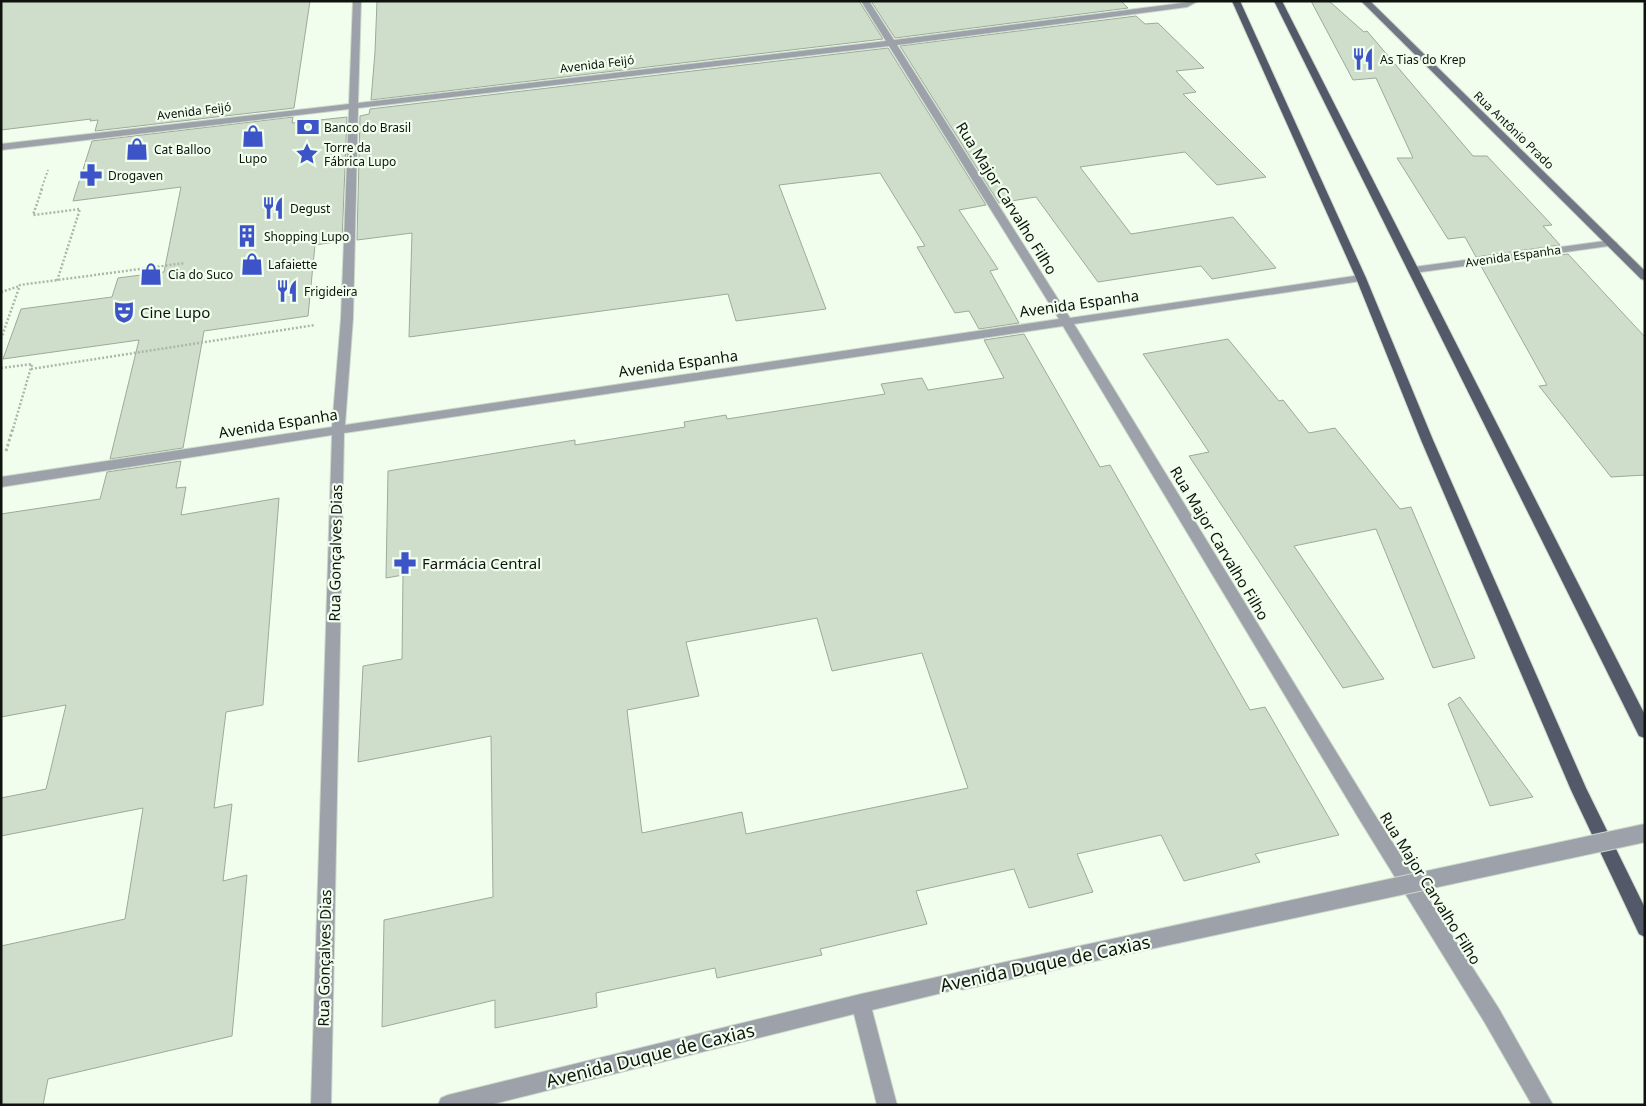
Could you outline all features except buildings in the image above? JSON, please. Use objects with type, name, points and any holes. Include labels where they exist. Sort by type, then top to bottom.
[{"type":"main road","points":[[1236,1],[1361,278],[1427,440],[1571,772],[1645,928]]},
{"type":"main road","points":[[1278,1],[1645,731]]},
{"type":"main road","name":"Rua Antônio Prado","points":[[1365,1],[1645,277]]},
{"type":"street","name":"Rua Gonçalves Dias","points":[[321,1105],[338,430],[347,318],[357,1]]},
{"type":"street","name":"Rua Major Carvalho Filho","points":[[865,1],[1066,321],[1367,817],[1492,1016],[1543,1105]]},
{"type":"street","name":"Avenida Feijó","points":[[1,147],[890,43],[1188,2]]},
{"type":"street","name":"Avenida Espanha","points":[[1414,270],[1612,243]]},
{"type":"street","name":"Avenida Espanha","points":[[1,482],[1361,278]]},
{"type":"street","name":"Avenida Duque de Caxias","points":[[448,1105],[861,1002],[1645,833]]},
{"type":"street","points":[[861,1002],[888,1105]]},
{"type":"path","points":[[57,140],[33,215],[80,209],[57,280]]},
{"type":"path","points":[[1,292],[20,285],[185,264]]},
{"type":"path","points":[[1,339],[20,285]]},
{"type":"path","points":[[30,369],[347,318]]},
{"type":"path","points":[[1,368],[32,364],[5,454]]},
{"type":"place","name":"As Tias do Krep","points":[[1363,59]]},
{"type":"place","name":"Banco do Brasil","points":[[308,127]]},
{"type":"place","name":"Lupo","points":[[253,136]]},
{"type":"place","name":"Cat Balloo","points":[[137,149]]},
{"type":"place","name":"Torre da Fábrica Lupo","points":[[307,154]]},
{"type":"place","name":"Drogaven","points":[[91,175]]},
{"type":"place","name":"Degust","points":[[273,208]]},
{"type":"place","name":"Shopping Lupo","points":[[247,236]]},
{"type":"place","name":"Lafaiette","points":[[252,264]]},
{"type":"place","name":"Cia do Suco","points":[[151,274]]},
{"type":"place","name":"Frigideira","points":[[287,291]]},
{"type":"place","name":"Cine Lupo","points":[[124,312]]},
{"type":"place","name":"Farmácia Central","points":[[405,563]]}]
